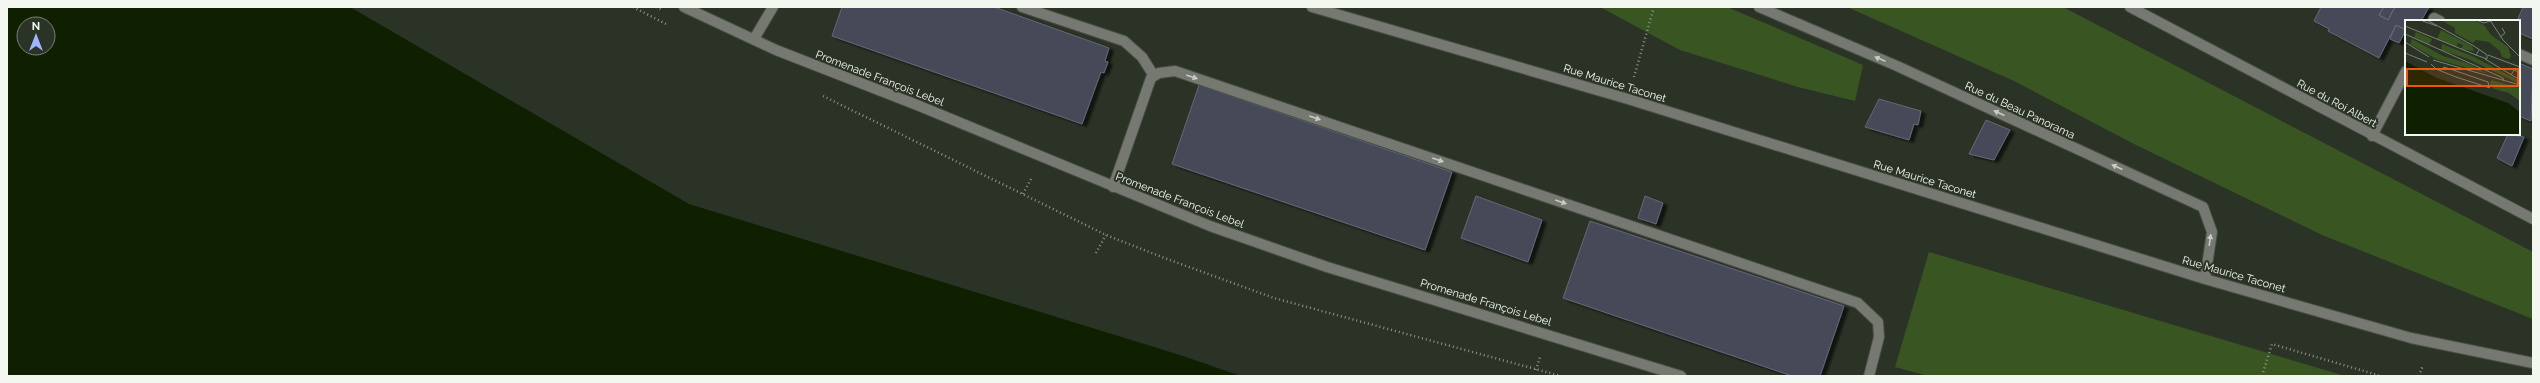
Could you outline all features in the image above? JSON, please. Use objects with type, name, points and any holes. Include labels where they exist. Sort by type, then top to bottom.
[{"type":"street","name":"Promenade François Lebel","points":[[684,7],[754,39],[1210,226],[1327,267],[1681,376]]},
{"type":"street","points":[[754,39],[773,7]]},
{"type":"street","points":[[1022,7],[1124,41],[1142,57],[1154,76]]},
{"type":"street","name":"Rue Maurice Taconet","points":[[1312,7],[1628,99],[2205,279],[2411,338],[2533,363]]},
{"type":"street","name":"Rue du Beau Panorama","points":[[1759,7],[1897,66],[2203,207],[2212,232],[2205,279]]},
{"type":"street","name":"Rue du Roi Albert","points":[[2130,7],[2372,136],[2533,219]]},
{"type":"street","points":[[2520,54],[2533,60]]},
{"type":"street","points":[[1113,187],[1146,89],[1154,76],[1174,71],[1858,303],[1878,322],[1879,337],[1869,376]]},
{"type":"street","points":[[2372,136],[2405,73]]},
{"type":"path","points":[[633,7],[668,24]]},
{"type":"path","points":[[1638,63],[1654,7]]},
{"type":"path","points":[[816,92],[1106,235],[1274,298],[1561,376]]},
{"type":"path","points":[[1096,253],[1106,235]]},
{"type":"path","points":[[2262,376],[2272,344],[2381,376]]},
{"type":"shaded area","points":[[7,7],[350,7],[689,204],[1180,355],[1241,376],[7,376]]},
{"type":"shaded area","points":[[1600,7],[1727,7],[1863,65],[1855,101],[1798,87],[1680,50]]},
{"type":"shaded area","points":[[1847,7],[2063,7],[2533,252],[2533,319],[2322,235],[2134,144],[2014,81]]},
{"type":"shaded area","points":[[1929,252],[2345,376],[1928,376],[1895,367]]},
{"type":"building","points":[[842,7],[994,7],[1109,48],[1105,61],[1108,62],[1104,73],[1101,72],[1082,124],[832,36]]},
{"type":"building","points":[[2321,7],[2384,7],[2379,15],[2388,20],[2395,7],[2429,7],[2422,20],[2405,20],[2405,30],[2396,25],[2379,58],[2328,31],[2329,29],[2314,21]]},
{"type":"building","points":[[2384,7],[2395,7],[2388,20],[2379,15]]},
{"type":"building","points":[[2523,7],[2533,7],[2533,39],[2520,33],[2520,20],[2517,20]]},
{"type":"building","points":[[2396,25],[2405,30],[2399,43],[2390,39]]},
{"type":"building","points":[[2520,63],[2533,69],[2531,121],[2520,116]]},
{"type":"building","points":[[1199,85],[1452,172],[1425,250],[1172,164]]},
{"type":"building","points":[[1879,99],[1921,111],[1918,125],[1914,124],[1909,140],[1865,127]]},
{"type":"building","points":[[1986,120],[2010,130],[1994,160],[1969,154]]},
{"type":"building","points":[[2508,135],[2524,137],[2512,166],[2497,158]]},
{"type":"building","points":[[1476,196],[1542,220],[1528,262],[1461,238]]},
{"type":"building","points":[[1645,196],[1663,203],[1656,224],[1638,218]]},
{"type":"building","points":[[1590,221],[1844,306],[1820,376],[1792,376],[1563,298]]}]
